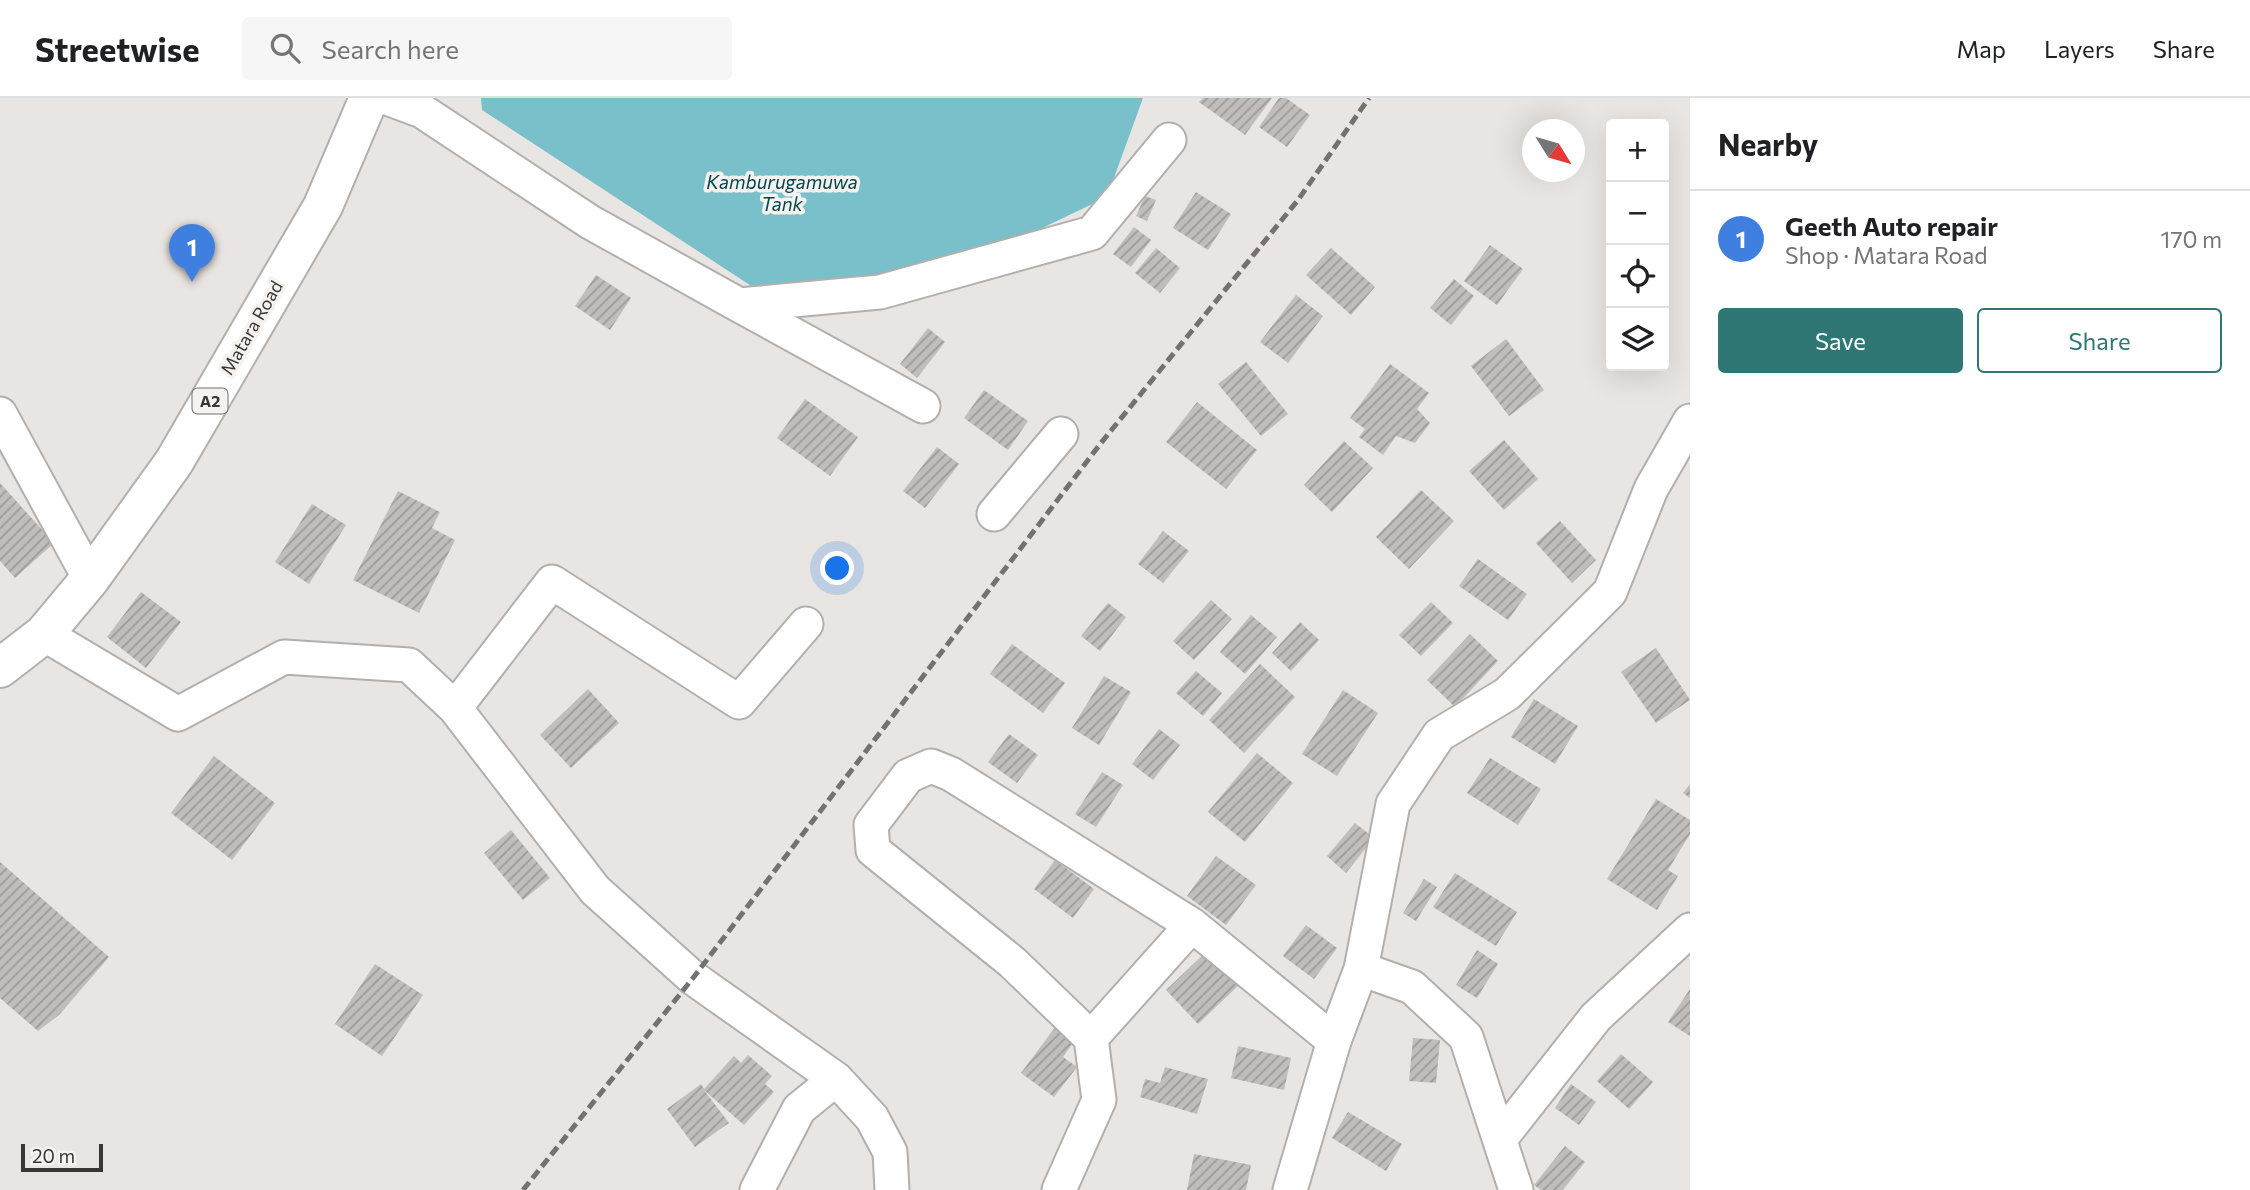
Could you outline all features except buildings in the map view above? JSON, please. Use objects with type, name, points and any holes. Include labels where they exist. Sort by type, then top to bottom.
[{"type":"highway","name":"Matara Road","points":[[0,668],[44,634],[90,579],[174,462],[316,218],[369,98]]},
{"type":"street","points":[[387,98],[422,111],[590,222],[923,406]]},
{"type":"street","points":[[739,305],[880,292],[1092,233],[1169,140]]},
{"type":"street","points":[[0,414],[90,579]]},
{"type":"street","points":[[1290,1190],[1334,1041],[1361,969],[1393,804],[1439,734],[1507,694],[1610,592],[1651,489],[1690,421]]},
{"type":"street","points":[[994,514],[1061,434]]},
{"type":"street","points":[[455,708],[552,582],[739,702],[806,624]]},
{"type":"street","points":[[44,634],[178,714],[284,657],[409,666],[455,708],[595,890],[693,978],[836,1079],[873,1118],[890,1152],[892,1190]]},
{"type":"street","points":[[1059,1190],[1099,1100],[1091,1038],[1012,962],[873,850],[871,825],[908,776],[930,766],[951,774],[1192,925],[1334,1041]]},
{"type":"street","points":[[1091,1038],[1192,925]]},
{"type":"street","points":[[1500,1139],[1596,1017],[1690,930]]},
{"type":"street","points":[[1361,969],[1412,987],[1466,1037],[1516,1190]]},
{"type":"street","points":[[757,1190],[799,1109],[836,1079]]},
{"type":"water","name":"Kamburugamuwa Tank","points":[[481,98],[1143,98],[1107,197],[954,270],[759,291],[482,110]]},
{"type":"railway","points":[[523,1190],[693,978],[1101,443],[1298,200],[1369,98]]},
{"type":"place","name":"Geeth Auto repair","points":[[192,282]]}]
